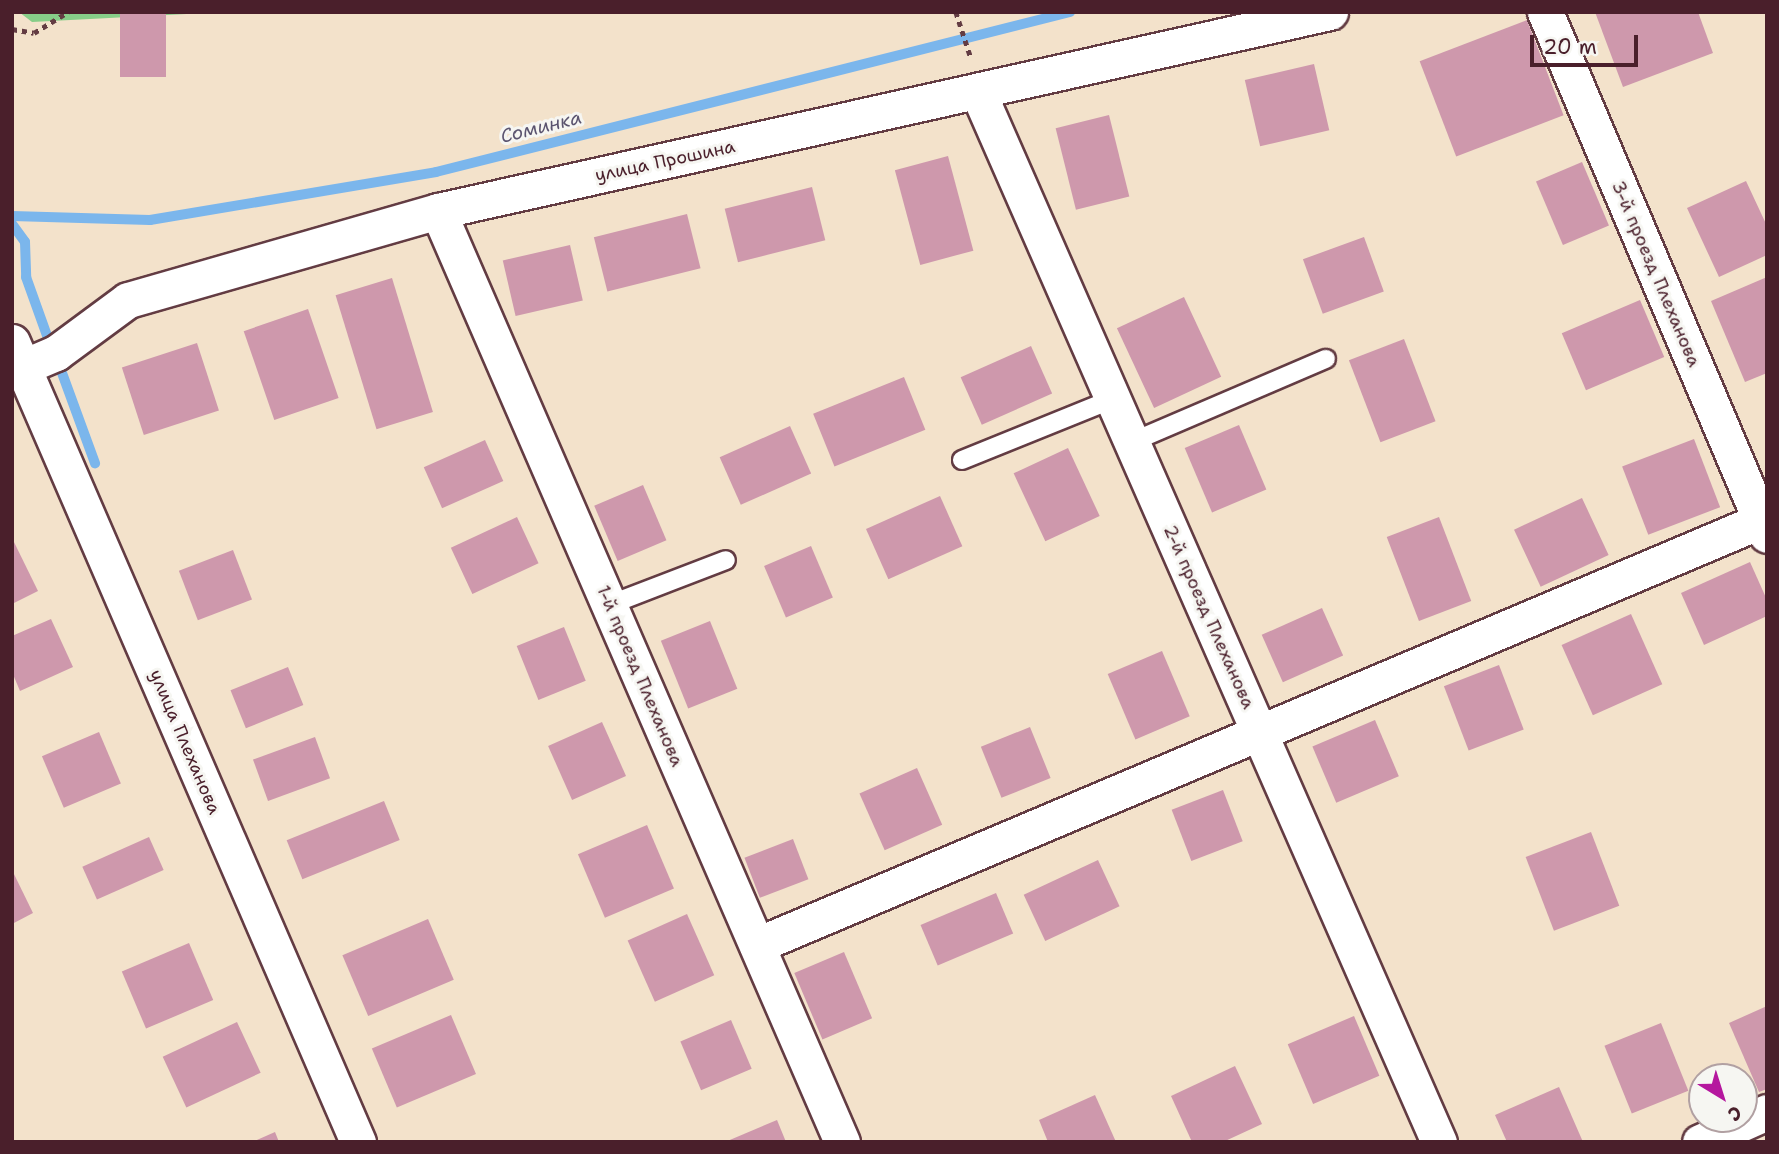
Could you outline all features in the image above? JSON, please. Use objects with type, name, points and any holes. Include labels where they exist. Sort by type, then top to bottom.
[{"type":"street","name":"улица Прошина","points":[[18,355],[56,353],[128,300],[438,211],[976,80],[1330,12]]},
{"type":"street","name":"3-й проезд Плеханова","points":[[1545,12],[1764,528]]},
{"type":"street","name":"2-й проезд Плеханова","points":[[976,80],[1439,1142]]},
{"type":"street","name":"1-й проезд Плеханова","points":[[438,211],[842,1142]]},
{"type":"street","name":"улица Плеханова","points":[[18,355],[358,1142]]},
{"type":"street","points":[[757,945],[1259,733],[1764,528]]},
{"type":"street","points":[[1700,1142],[1767,1112]]},
{"type":"lane","points":[[1132,442],[1326,359]]},
{"type":"lane","points":[[961,460],[1113,399]]},
{"type":"lane","points":[[609,605],[726,560]]},
{"type":"path","points":[[12,29],[34,33],[68,12]]},
{"type":"path","points":[[956,12],[976,80]]},
{"type":"green space","points":[[19,12],[225,12],[32,22]]},
{"type":"building","points":[[120,12],[166,12],[166,77],[120,77]]},
{"type":"building","points":[[1595,12],[1698,12],[1713,53],[1623,87]]},
{"type":"building","points":[[1527,20],[1564,115],[1456,156],[1420,61]]},
{"type":"building","points":[[1314,64],[1329,130],[1260,146],[1245,80]]},
{"type":"building","points":[[1109,115],[1129,197],[1076,210],[1056,128]]},
{"type":"building","points":[[948,156],[973,251],[920,265],[895,170]]},
{"type":"building","points":[[1582,162],[1609,226],[1563,245],[1536,182]]},
{"type":"building","points":[[1746,181],[1767,226],[1767,255],[1719,277],[1687,208]]},
{"type":"building","points":[[812,187],[825,240],[738,262],[725,209]]},
{"type":"building","points":[[687,214],[701,268],[607,292],[594,237]]},
{"type":"building","points":[[1364,237],[1384,292],[1323,314],[1303,259]]},
{"type":"building","points":[[570,245],[583,301],[516,316],[503,261]]},
{"type":"building","points":[[1767,277],[1767,373],[1745,382],[1711,301]]},
{"type":"building","points":[[392,278],[433,412],[377,429],[336,295]]},
{"type":"building","points":[[1184,297],[1221,377],[1154,408],[1117,328]]},
{"type":"building","points":[[1640,300],[1664,357],[1586,390],[1562,333]]},
{"type":"building","points":[[308,309],[339,398],[274,420],[244,331]]},
{"type":"building","points":[[1404,339],[1436,421],[1380,442],[1349,360]]},
{"type":"building","points":[[197,343],[219,411],[144,435],[122,367]]},
{"type":"building","points":[[1031,346],[1052,394],[982,425],[961,377]]},
{"type":"building","points":[[904,377],[925,430],[834,467],[813,414]]},
{"type":"building","points":[[1239,425],[1266,489],[1212,512],[1185,448]]},
{"type":"building","points":[[790,426],[811,474],[741,505],[720,457]]},
{"type":"building","points":[[1694,439],[1720,507],[1648,535],[1622,467]]},
{"type":"building","points":[[485,440],[503,481],[442,508],[424,467]]},
{"type":"building","points":[[1068,448],[1100,516],[1045,541],[1014,473]]},
{"type":"building","points":[[643,485],[666,540],[618,561],[594,506]]},
{"type":"building","points":[[940,496],[962,546],[888,579],[866,529]]},
{"type":"building","points":[[1582,498],[1609,555],[1541,587],[1514,530]]},
{"type":"building","points":[[517,517],[539,563],[472,594],[451,548]]},
{"type":"building","points":[[1439,517],[1471,601],[1419,621],[1387,537]]},
{"type":"building","points":[[12,538],[38,591],[12,604]]},
{"type":"building","points":[[811,546],[833,598],[786,617],[764,566]]},
{"type":"building","points":[[233,550],[252,599],[198,620],[179,571]]},
{"type":"building","points":[[1750,562],[1767,600],[1767,616],[1704,645],[1681,593]]},
{"type":"building","points":[[1322,608],[1343,656],[1283,682],[1262,635]]},
{"type":"building","points":[[1631,614],[1662,684],[1593,715],[1562,645]]},
{"type":"building","points":[[51,619],[73,667],[20,691],[12,672],[12,636]]},
{"type":"building","points":[[710,621],[737,689],[688,709],[661,641]]},
{"type":"building","points":[[564,627],[586,681],[538,700],[517,646]]},
{"type":"building","points":[[1162,651],[1190,716],[1135,739],[1108,674]]},
{"type":"building","points":[[1499,665],[1524,729],[1469,751],[1444,686]]},
{"type":"building","points":[[288,667],[303,705],[246,728],[231,690]]},
{"type":"building","points":[[1375,720],[1399,776],[1336,803],[1312,747]]},
{"type":"building","points":[[602,722],[626,776],[572,800],[548,746]]},
{"type":"building","points":[[1030,727],[1051,778],[1001,798],[981,747]]},
{"type":"building","points":[[99,732],[121,784],[64,808],[42,756]]},
{"type":"building","points":[[315,737],[330,778],[268,801],[253,760]]},
{"type":"building","points":[[917,768],[942,825],[885,850],[859,794]]},
{"type":"building","points":[[1223,790],[1243,841],[1191,861],[1172,810]]},
{"type":"building","points":[[384,801],[400,840],[302,879],[287,840]]},
{"type":"building","points":[[647,825],[674,889],[605,918],[578,854]]},
{"type":"building","points":[[1591,832],[1619,906],[1554,931],[1526,857]]},
{"type":"building","points":[[149,837],[164,870],[97,900],[82,867]]},
{"type":"building","points":[[793,839],[808,879],[760,898],[744,858]]},
{"type":"building","points":[[1098,860],[1120,906],[1045,941],[1024,895]]},
{"type":"building","points":[[12,870],[33,913],[12,924]]},
{"type":"building","points":[[996,893],[1013,934],[938,966],[921,925]]},
{"type":"building","points":[[687,914],[714,975],[655,1002],[628,940]]},
{"type":"building","points":[[428,919],[454,980],[368,1016],[342,955]]},
{"type":"building","points":[[189,943],[213,1000],[146,1029],[122,972]]},
{"type":"building","points":[[844,952],[872,1018],[822,1039],[794,973]]},
{"type":"building","points":[[1767,1006],[1767,1089],[1759,1092],[1758,1063],[1746,1063],[1729,1023]]},
{"type":"building","points":[[451,1015],[476,1074],[397,1108],[372,1049]]},
{"type":"building","points":[[1354,1016],[1379,1076],[1313,1104],[1288,1044]]},
{"type":"building","points":[[731,1020],[752,1069],[701,1090],[680,1041]]},
{"type":"building","points":[[237,1022],[261,1073],[186,1107],[163,1057]]},
{"type":"building","points":[[1661,1023],[1688,1091],[1632,1114],[1604,1046]]},
{"type":"building","points":[[1235,1066],[1262,1124],[1223,1142],[1192,1142],[1171,1096]]},
{"type":"building","points":[[1559,1087],[1583,1142],[1507,1142],[1495,1115]]},
{"type":"building","points":[[1095,1095],[1116,1142],[1048,1142],[1039,1120]]},
{"type":"building","points":[[777,1120],[786,1142],[725,1142]]},
{"type":"building","points":[[275,1132],[279,1142],[252,1142]]},
{"type":"waterway","name":"Соминка","points":[[12,216],[150,220],[436,172],[1070,12]]},
{"type":"waterway","points":[[12,224],[25,242],[26,277],[51,347]]},
{"type":"waterway","points":[[58,362],[95,463]]}]
